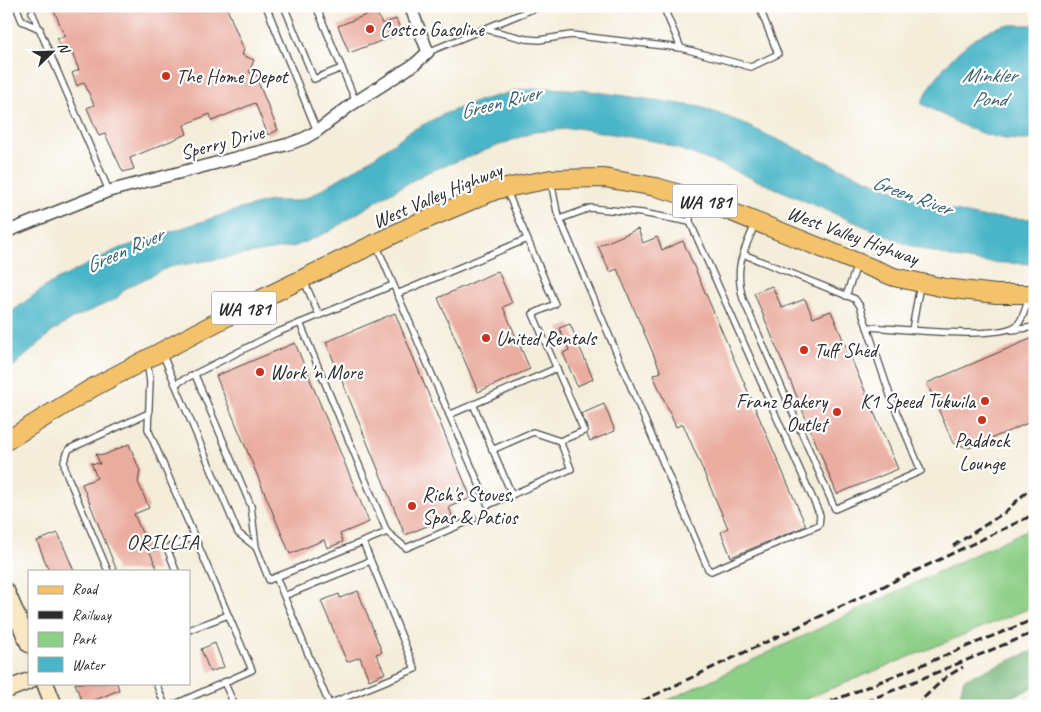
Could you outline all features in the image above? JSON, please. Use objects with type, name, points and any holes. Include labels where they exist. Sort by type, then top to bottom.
[{"type":"main road","name":"West Valley Highway","points":[[6,441],[92,388],[303,279],[453,207],[505,187],[551,179],[582,177],[625,181],[656,187],[697,199],[894,277],[945,288],[988,293],[1032,294]]},
{"type":"main road","points":[[7,596],[28,642]]},
{"type":"main road","points":[[6,690],[28,681]]},
{"type":"main road","points":[[45,684],[54,706]]},
{"type":"street","points":[[410,6],[428,52]]},
{"type":"street","name":"Sperry Drive","points":[[6,232],[109,191],[289,144],[317,131],[356,102],[415,64],[428,52]]},
{"type":"lane","points":[[16,6],[22,21],[40,29]]},
{"type":"lane","points":[[266,6],[317,131]]},
{"type":"lane","points":[[284,6],[314,79],[342,68]]},
{"type":"lane","points":[[316,6],[356,102]]},
{"type":"lane","points":[[428,52],[540,6]]},
{"type":"lane","points":[[663,6],[681,48]]},
{"type":"lane","points":[[485,29],[526,39],[539,40],[571,35],[681,48],[751,67],[778,54],[759,6]]},
{"type":"lane","points":[[32,12],[109,191]]},
{"type":"lane","points":[[551,179],[555,206],[560,219],[708,569],[711,571],[819,525],[820,515],[690,222],[690,216],[697,199]]},
{"type":"lane","points":[[492,450],[533,432],[560,442],[584,431],[533,314],[555,304],[505,187]]},
{"type":"lane","points":[[560,219],[590,208],[642,213],[690,222]]},
{"type":"lane","points":[[743,254],[855,299],[860,306],[892,401],[922,471],[835,510],[743,299],[738,268],[743,254],[756,222]]},
{"type":"lane","points":[[397,294],[527,239]]},
{"type":"lane","points":[[376,244],[488,505],[571,469],[560,442]]},
{"type":"lane","points":[[846,296],[858,262]]},
{"type":"lane","points":[[303,279],[319,315]]},
{"type":"lane","points":[[912,330],[921,283]]},
{"type":"lane","points":[[175,384],[196,375],[276,332],[393,285]]},
{"type":"lane","points":[[1006,331],[1021,321],[1032,294]]},
{"type":"lane","points":[[300,323],[387,532],[406,548],[474,519]]},
{"type":"lane","points":[[867,326],[955,333],[1006,331],[1035,327]]},
{"type":"lane","points":[[154,355],[175,384],[238,533],[256,547]]},
{"type":"lane","points":[[154,355],[150,382],[148,429],[252,670],[171,706]]},
{"type":"lane","points":[[449,415],[557,368]]},
{"type":"lane","points":[[196,375],[251,506],[256,547],[269,580],[387,532]]},
{"type":"lane","points":[[473,404],[512,495]]},
{"type":"lane","points":[[108,570],[65,470],[64,460],[69,449],[149,413]]},
{"type":"lane","points":[[176,570],[167,548],[194,537]]},
{"type":"lane","points":[[276,577],[329,704],[415,668],[362,542]]},
{"type":"lane","points":[[284,596],[370,561]]},
{"type":"lane","points":[[190,630],[228,615]]},
{"type":"lane","points":[[224,682],[235,706]]},
{"type":"lane","points":[[156,684],[165,706]]},
{"type":"green space","points":[[1035,526],[1035,606],[788,706],[656,706]]},
{"type":"green space","points":[[1035,650],[1035,687],[990,706],[957,706],[964,679]]},
{"type":"water","name":"Minkler Pond","points":[[1004,25],[1035,25],[1035,139],[1004,139],[990,136],[962,125],[921,103],[936,78],[955,55],[978,37]]},
{"type":"water","name":"Green River","points":[[547,88],[583,90],[701,107],[735,120],[837,167],[928,204],[980,217],[1035,219],[1035,264],[981,262],[955,258],[908,245],[714,162],[659,142],[577,128],[534,132],[428,172],[383,197],[330,231],[296,246],[169,267],[126,288],[116,299],[72,319],[52,332],[6,373],[6,316],[49,284],[118,249],[270,201],[296,201],[309,197],[370,160],[409,132],[444,114],[481,100],[520,90]]},
{"type":"building","name":"The Home Depot","points":[[52,6],[226,6],[244,50],[242,55],[254,60],[249,72],[260,77],[258,82],[278,130],[268,135],[255,103],[212,121],[210,114],[184,125],[187,134],[130,158],[134,169],[123,172],[105,134],[99,136],[87,108],[94,105],[84,82],[77,86],[72,73],[79,70],[70,48],[63,52],[57,39],[65,36]]},
{"type":"building","name":"Costco Gasoline","points":[[376,11],[382,24],[396,19],[402,33],[349,53],[338,26]]},
{"type":"building","points":[[638,229],[643,243],[657,237],[662,250],[683,241],[806,526],[731,557],[721,532],[728,528],[683,424],[676,427],[653,375],[661,372],[617,269],[610,272],[598,246]]},
{"type":"building","name":"United Rentals","points":[[498,271],[512,303],[503,307],[530,369],[478,392],[438,298]]},
{"type":"building","points":[[772,286],[782,308],[805,299],[813,318],[831,311],[898,469],[837,494],[754,293]]},
{"type":"building","points":[[395,313],[471,498],[449,507],[452,516],[405,535],[326,342]]},
{"type":"building","points":[[570,324],[593,379],[577,386],[563,353],[569,350],[559,328]]},
{"type":"building","name":"K1 Speed Tukwila","points":[[1035,337],[1035,420],[969,448],[953,443],[927,383]]},
{"type":"building","points":[[295,343],[369,522],[340,534],[343,542],[327,548],[324,540],[290,554],[216,376]]},
{"type":"building","points":[[604,404],[615,431],[590,441],[587,435],[588,429],[581,414]]},
{"type":"building","points":[[129,444],[140,471],[138,482],[149,508],[134,514],[158,570],[117,570],[82,484],[97,478],[91,463],[100,464],[96,454],[104,455]]},
{"type":"building","points":[[58,533],[74,570],[49,570],[37,541]]},
{"type":"building","points":[[358,591],[382,652],[376,654],[385,673],[369,680],[360,657],[347,662],[321,601],[339,594],[340,598]]},
{"type":"building","points":[[215,643],[224,667],[210,672],[201,649]]},
{"type":"building","points":[[75,684],[117,684],[119,690],[83,705]]},
{"type":"railway","points":[[953,546],[1005,512],[1035,484]]},
{"type":"railway","points":[[632,706],[1035,514]]},
{"type":"railway","points":[[820,706],[1035,619]]},
{"type":"railway","points":[[855,706],[1035,632]]},
{"type":"railway","points":[[915,706],[946,677],[963,667]]},
{"type":"place","name":"Costco Gasoline","points":[[370,29]]},
{"type":"place","name":"The Home Depot","points":[[166,76]]},
{"type":"place","name":"United Rentals","points":[[486,338]]},
{"type":"place","name":"Tuff Shed","points":[[804,350]]},
{"type":"place","name":"Work 'n More","points":[[260,372]]},
{"type":"place","name":"K1 Speed Tukwila","points":[[985,401]]},
{"type":"place","name":"Franz Bakery Outlet","points":[[837,412]]},
{"type":"place","name":"Paddock Lounge","points":[[982,420]]},
{"type":"place","name":"Rich's Stoves, Spas & Patios","points":[[412,506]]},
{"type":"district","name":"ORILLIA","points":[[163,542]]}]
